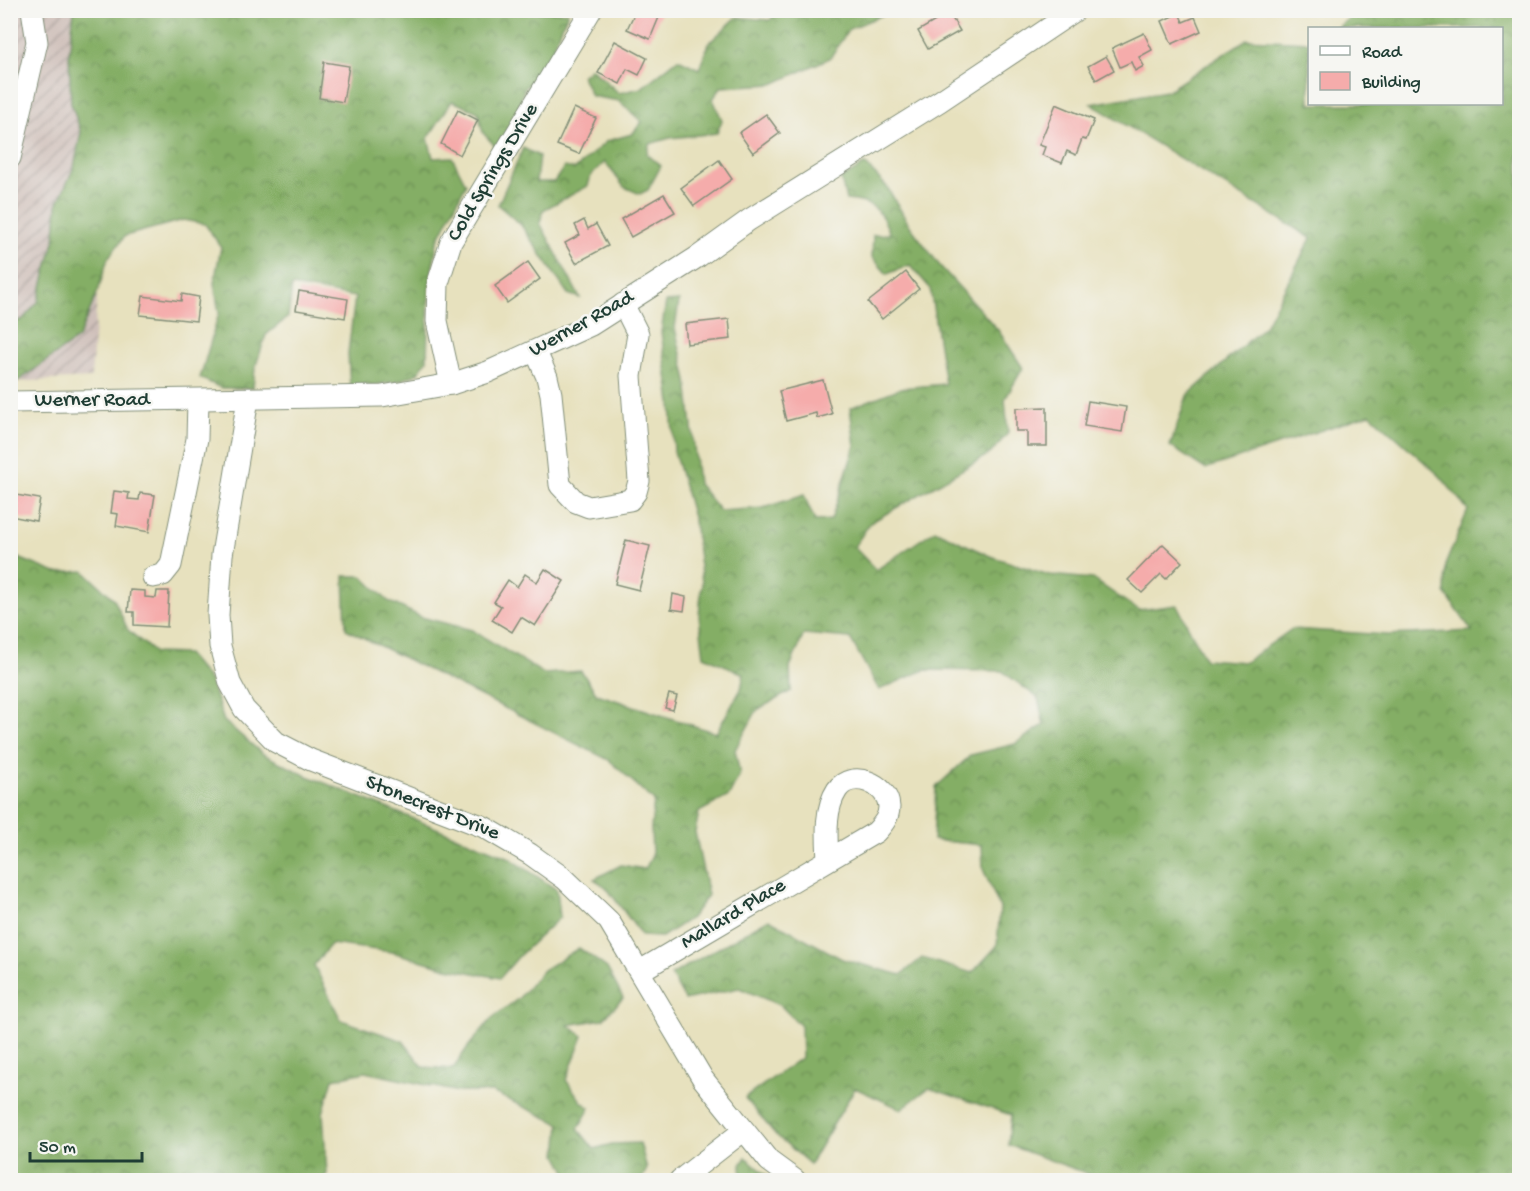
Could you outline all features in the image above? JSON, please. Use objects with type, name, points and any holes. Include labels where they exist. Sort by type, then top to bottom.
[{"type":"street","points":[[10,158],[37,42],[32,10]]},
{"type":"street","name":"Cold Springs Drive","points":[[451,384],[437,321],[438,283],[451,242],[591,10]]},
{"type":"street","name":"Werner Road","points":[[10,402],[382,396],[451,384],[488,372],[536,352],[591,324],[699,256],[749,220],[921,113],[1076,10]]},
{"type":"street","points":[[536,352],[547,377],[551,394],[560,485],[576,502],[589,507],[630,500],[636,492],[639,481],[631,376],[638,334],[622,304]]},
{"type":"street","name":"Stonecrest Drive","points":[[248,399],[222,555],[218,615],[220,646],[230,683],[244,709],[276,742],[333,769],[484,827],[530,854],[565,879],[609,921],[703,1079],[769,1161],[795,1180]]},
{"type":"street","points":[[153,577],[163,575],[171,565],[197,440],[198,400]]},
{"type":"street","name":"Mallard Place","points":[[640,971],[828,860]]},
{"type":"street","points":[[680,1180],[743,1131]]},
{"type":"shaded area","points":[[11,11],[119,11],[91,378],[11,382]]},
{"type":"green space","points":[[779,10],[892,11],[849,29],[830,58],[773,84],[721,87],[713,99],[722,120],[717,133],[670,138],[649,144],[647,154],[661,166],[648,190],[640,194],[624,187],[605,162],[591,175],[588,186],[543,210],[540,223],[580,298],[568,294],[521,225],[498,205],[523,148],[539,156],[536,182],[554,182],[564,167],[575,169],[607,141],[632,134],[642,122],[619,101],[591,96],[582,76],[591,68],[619,93],[641,88],[678,59],[699,69],[709,43],[737,17],[770,20]]},
{"type":"green space","points":[[74,11],[568,12],[546,65],[524,89],[514,124],[496,147],[483,133],[478,112],[452,101],[428,138],[433,158],[452,157],[466,184],[437,242],[429,289],[427,360],[417,374],[398,381],[350,389],[348,353],[355,297],[292,286],[288,317],[266,335],[255,368],[253,388],[221,388],[200,378],[219,313],[214,283],[221,247],[205,224],[183,220],[125,236],[108,258],[98,291],[78,338],[18,381],[11,382],[11,322],[22,320],[38,302],[55,238],[57,205],[74,167],[81,132],[71,103],[69,55]]},
{"type":"green space","points":[[1346,11],[1519,11],[1519,1180],[1105,1180],[1008,1145],[1011,1115],[929,1088],[901,1109],[855,1088],[810,1164],[775,1134],[745,1098],[802,1057],[801,1026],[780,1005],[739,988],[685,1000],[671,975],[769,919],[842,959],[901,975],[922,958],[972,973],[997,946],[1000,908],[983,869],[982,845],[933,840],[936,787],[971,755],[1015,744],[1044,725],[1038,698],[1002,671],[924,670],[879,690],[850,638],[804,634],[790,667],[791,691],[757,710],[735,750],[740,774],[729,796],[699,812],[695,832],[708,895],[691,918],[662,937],[642,936],[606,887],[594,879],[621,865],[645,869],[652,856],[651,828],[654,801],[609,760],[346,629],[344,576],[362,576],[388,601],[421,617],[472,630],[544,674],[581,671],[597,694],[716,733],[741,689],[744,674],[704,656],[699,616],[702,582],[694,521],[674,451],[671,403],[661,332],[666,302],[679,301],[675,328],[687,380],[698,484],[720,511],[763,508],[804,495],[815,521],[831,520],[855,446],[850,408],[901,388],[945,384],[930,288],[910,265],[887,274],[872,257],[873,235],[890,234],[883,218],[870,205],[846,200],[841,179],[865,164],[887,187],[910,226],[940,266],[998,330],[1023,368],[1005,399],[1008,433],[991,453],[870,523],[854,547],[876,570],[935,530],[990,556],[1049,575],[1093,579],[1138,610],[1177,605],[1205,659],[1245,662],[1292,629],[1388,635],[1472,631],[1445,593],[1446,563],[1468,510],[1440,476],[1370,414],[1205,469],[1170,446],[1187,396],[1265,326],[1311,238],[1091,104],[1167,91],[1247,39],[1308,42],[1308,105],[1503,105],[1503,27],[1338,27],[1349,18]]},
{"type":"green space","points":[[11,555],[56,573],[84,571],[114,599],[128,630],[155,653],[187,654],[210,681],[224,721],[263,754],[305,775],[508,857],[557,890],[560,917],[519,956],[500,978],[447,968],[392,952],[331,944],[314,965],[341,1020],[403,1041],[423,1067],[453,1069],[492,1018],[519,998],[543,970],[579,948],[607,968],[623,998],[603,1019],[568,1025],[583,1036],[566,1080],[581,1101],[590,1108],[578,1129],[594,1149],[612,1144],[640,1143],[647,1169],[641,1180],[571,1180],[557,1155],[560,1124],[492,1092],[459,1092],[365,1072],[333,1079],[323,1113],[327,1174],[322,1180],[11,1180]]},
{"type":"green space","points":[[746,1157],[772,1180],[742,1180],[741,1165]]},
{"type":"building","points":[[636,10],[662,10],[650,39],[627,29]]},
{"type":"building","points":[[949,13],[960,31],[928,49],[918,31]]},
{"type":"building","points":[[1179,13],[1183,22],[1195,17],[1201,31],[1172,44],[1162,21]]},
{"type":"building","points":[[1144,33],[1152,50],[1139,57],[1144,66],[1135,71],[1131,62],[1120,67],[1112,48]]},
{"type":"building","points":[[615,41],[647,58],[639,75],[627,69],[620,84],[598,73]]},
{"type":"building","points":[[1106,56],[1114,70],[1096,80],[1088,66]]},
{"type":"building","points":[[324,62],[349,66],[343,102],[319,98]]},
{"type":"building","points":[[1056,104],[1094,120],[1086,140],[1082,139],[1076,155],[1067,151],[1062,163],[1042,155],[1045,147],[1039,145]]},
{"type":"building","points":[[574,108],[596,118],[579,154],[557,145]]},
{"type":"building","points":[[458,110],[478,120],[460,155],[441,144]]},
{"type":"building","points":[[766,114],[780,133],[753,153],[739,133]]},
{"type":"building","points":[[719,160],[732,179],[694,206],[681,188]]},
{"type":"building","points":[[664,194],[675,212],[631,237],[621,219]]},
{"type":"building","points":[[584,220],[588,229],[596,224],[608,246],[576,263],[565,243],[580,235],[575,225]]},
{"type":"building","points":[[528,262],[540,279],[507,303],[495,286]]},
{"type":"building","points":[[906,272],[919,289],[882,319],[868,302]]},
{"type":"building","points":[[299,291],[348,299],[345,318],[296,310]]},
{"type":"building","points":[[182,294],[199,297],[196,321],[140,315],[143,296],[181,301]]},
{"type":"building","points":[[729,319],[731,339],[687,344],[685,324]]},
{"type":"building","points":[[823,380],[832,414],[817,418],[816,413],[786,421],[779,391]]},
{"type":"building","points":[[1088,401],[1126,407],[1122,432],[1084,426]]},
{"type":"building","points":[[1047,407],[1047,446],[1027,446],[1027,431],[1016,431],[1016,408]]},
{"type":"building","points":[[114,491],[129,493],[128,499],[139,500],[140,493],[155,495],[149,532],[116,526],[118,514],[111,513]]},
{"type":"building","points":[[10,494],[40,499],[36,521],[10,516]]},
{"type":"building","points":[[626,540],[650,546],[639,590],[615,584]]},
{"type":"building","points":[[1163,544],[1182,562],[1166,579],[1161,574],[1142,593],[1128,580]]},
{"type":"building","points":[[545,569],[564,581],[535,626],[521,617],[512,632],[492,620],[501,606],[494,602],[508,580],[517,587],[525,574],[537,582]]},
{"type":"building","points":[[130,590],[145,591],[145,597],[156,598],[157,591],[169,591],[167,627],[134,625],[134,612],[128,612]]},
{"type":"building","points":[[673,594],[686,597],[684,611],[671,609]]},
{"type":"building","points":[[669,694],[677,696],[673,710],[665,708]]}]
